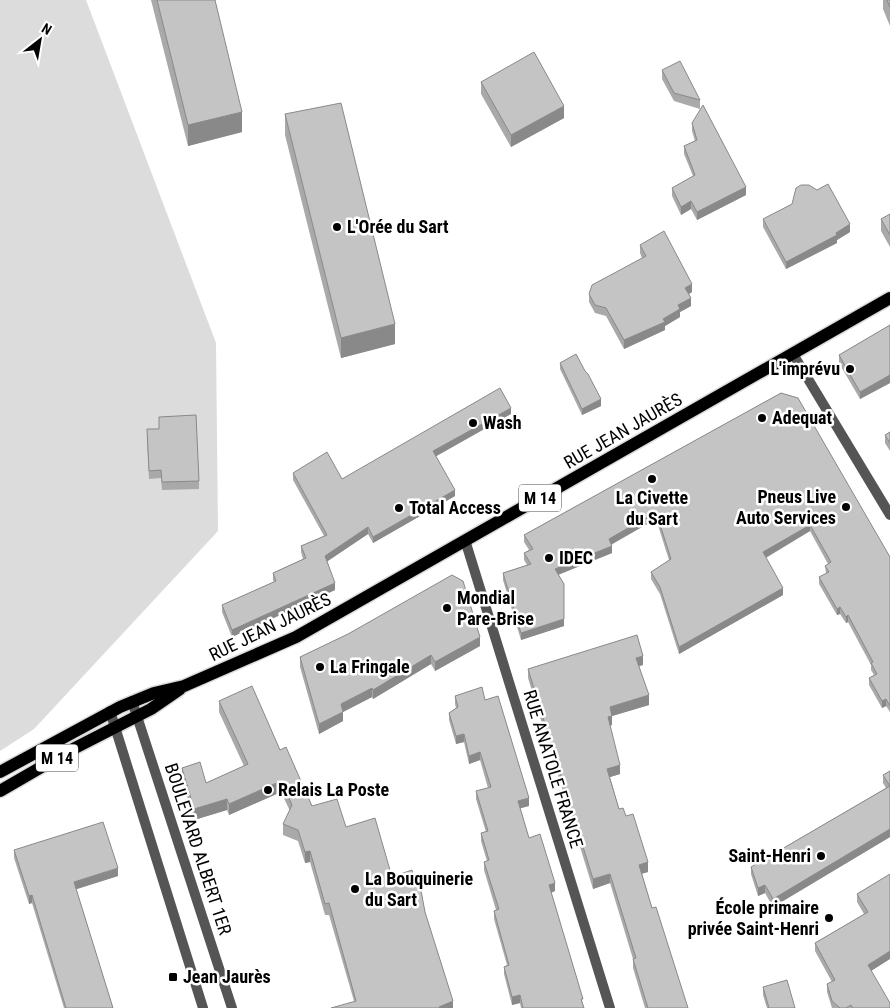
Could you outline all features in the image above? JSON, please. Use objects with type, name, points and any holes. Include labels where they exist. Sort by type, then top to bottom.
[{"type":"main road","name":"RUE JEAN JAURÈS","points":[[0,790],[69,751],[138,716],[184,686],[296,637],[890,298]]},
{"type":"main road","name":"RUE JEAN JAURÈS","points":[[0,772],[110,711],[162,690],[184,686]]},
{"type":"street","points":[[793,354],[890,515]]},
{"type":"street","name":"RUE ANATOLE FRANCE","points":[[465,540],[610,1008]]},
{"type":"street","name":"BOULEVARD ALBERT 1ER","points":[[132,701],[232,1008]]},
{"type":"street","points":[[110,711],[203,1008]]},
{"type":"shaded area","points":[[0,0],[86,0],[216,343],[218,531],[34,729],[0,751]]},
{"type":"building","points":[[157,0],[215,0],[242,112],[188,125]]},
{"type":"building","points":[[534,52],[564,106],[511,135],[481,82]]},
{"type":"building","points":[[680,61],[700,100],[674,93],[662,70]]},
{"type":"building","name":"L'Orée du Sart","points":[[341,103],[395,324],[341,338],[285,114]]},
{"type":"building","points":[[703,105],[746,187],[697,212],[691,201],[681,207],[672,188],[695,175],[684,146],[697,140],[692,123]]},
{"type":"building","points":[[828,184],[850,224],[836,233],[837,235],[786,262],[763,219],[792,204],[796,188],[801,185],[809,185],[817,190]]},
{"type":"building","points":[[890,214],[890,235],[881,219]]},
{"type":"building","points":[[664,231],[692,284],[685,288],[691,298],[678,305],[680,309],[663,319],[665,322],[624,340],[606,308],[595,305],[589,294],[592,285],[646,256],[640,245]]},
{"type":"building","points":[[890,325],[890,375],[860,392],[839,355]]},
{"type":"building","points":[[576,354],[601,399],[582,409],[560,363]]},
{"type":"building","points":[[500,388],[511,408],[433,451],[455,490],[373,537],[368,527],[325,556],[335,583],[232,630],[222,605],[276,581],[273,573],[306,558],[301,546],[327,535],[293,473],[327,452],[342,479]]},
{"type":"building","points":[[781,393],[798,398],[890,557],[890,706],[886,699],[882,701],[869,678],[877,674],[871,663],[873,662],[848,615],[846,617],[840,607],[837,609],[819,577],[829,572],[825,566],[831,562],[810,525],[763,552],[783,588],[679,647],[660,587],[651,572],[671,559],[656,512],[609,539],[612,546],[555,569],[564,584],[564,619],[521,633],[503,573],[531,564],[524,553],[533,549],[524,535]]},
{"type":"building","points":[[196,415],[199,481],[162,482],[161,470],[149,471],[147,429],[159,429],[159,417]]},
{"type":"building","points":[[890,432],[890,443],[885,435]]},
{"type":"building","points":[[452,575],[463,581],[480,637],[435,662],[431,655],[373,690],[372,688],[341,704],[343,712],[319,724],[300,657],[348,634]]},
{"type":"building","points":[[637,635],[643,656],[636,658],[649,695],[610,707],[612,716],[608,717],[620,765],[607,769],[619,809],[623,808],[626,816],[633,814],[648,862],[639,865],[652,908],[656,907],[688,1008],[648,1008],[633,959],[636,958],[610,874],[593,879],[528,669]]},
{"type":"building","points":[[252,686],[280,750],[286,747],[312,806],[337,799],[346,827],[375,818],[392,877],[412,870],[416,886],[420,885],[425,912],[453,1001],[440,1008],[331,1008],[356,1001],[329,903],[325,904],[310,851],[305,852],[298,830],[283,824],[292,805],[281,781],[229,804],[227,799],[194,809],[182,768],[200,762],[206,783],[248,764],[219,701]]},
{"type":"building","points":[[482,687],[485,700],[498,696],[529,798],[518,801],[529,838],[540,834],[555,883],[549,885],[583,999],[581,999],[584,1008],[523,1008],[520,995],[512,997],[504,967],[509,965],[494,911],[499,909],[484,862],[489,860],[481,833],[488,831],[476,791],[491,787],[480,752],[469,756],[464,734],[456,736],[449,713],[458,707],[455,696]]},
{"type":"building","points":[[890,771],[890,786],[883,775]]},
{"type":"building","name":"Saint-Henri","points":[[890,786],[890,829],[773,899],[765,885],[758,888],[751,867]]},
{"type":"building","points":[[103,822],[118,868],[74,882],[113,1008],[66,1008],[32,895],[29,896],[14,850]]},
{"type":"building","points":[[890,874],[890,951],[868,965],[890,1003],[890,1008],[853,1008],[851,1005],[846,1008],[840,1008],[832,1001],[827,984],[835,980],[815,943],[868,912],[857,894]]},
{"type":"building","points":[[787,980],[795,1008],[769,1008],[763,987]]},
{"type":"place","name":"L'Orée du Sart","points":[[337,227]]},
{"type":"place","name":"L'imprévu","points":[[850,369]]},
{"type":"place","name":"Adequat","points":[[762,418]]},
{"type":"place","name":"Wash","points":[[473,423]]},
{"type":"place","name":"La Civette du Sart","points":[[652,479]]},
{"type":"place","name":"Pneus Live Auto Services","points":[[846,507]]},
{"type":"place","name":"Total Access","points":[[399,508]]},
{"type":"place","name":"IDEC","points":[[549,558]]},
{"type":"place","name":"Mondial Pare-Brise","points":[[447,608]]},
{"type":"place","name":"La Fringale","points":[[320,667]]},
{"type":"place","name":"Relais La Poste","points":[[268,790]]},
{"type":"place","name":"Saint-Henri","points":[[821,856]]},
{"type":"place","name":"La Bouquinerie du Sart","points":[[355,889]]},
{"type":"place","name":"École primaire privée Saint-Henri","points":[[829,918]]},
{"type":"place","name":"Jean Jaurès","points":[[173,977]]}]
